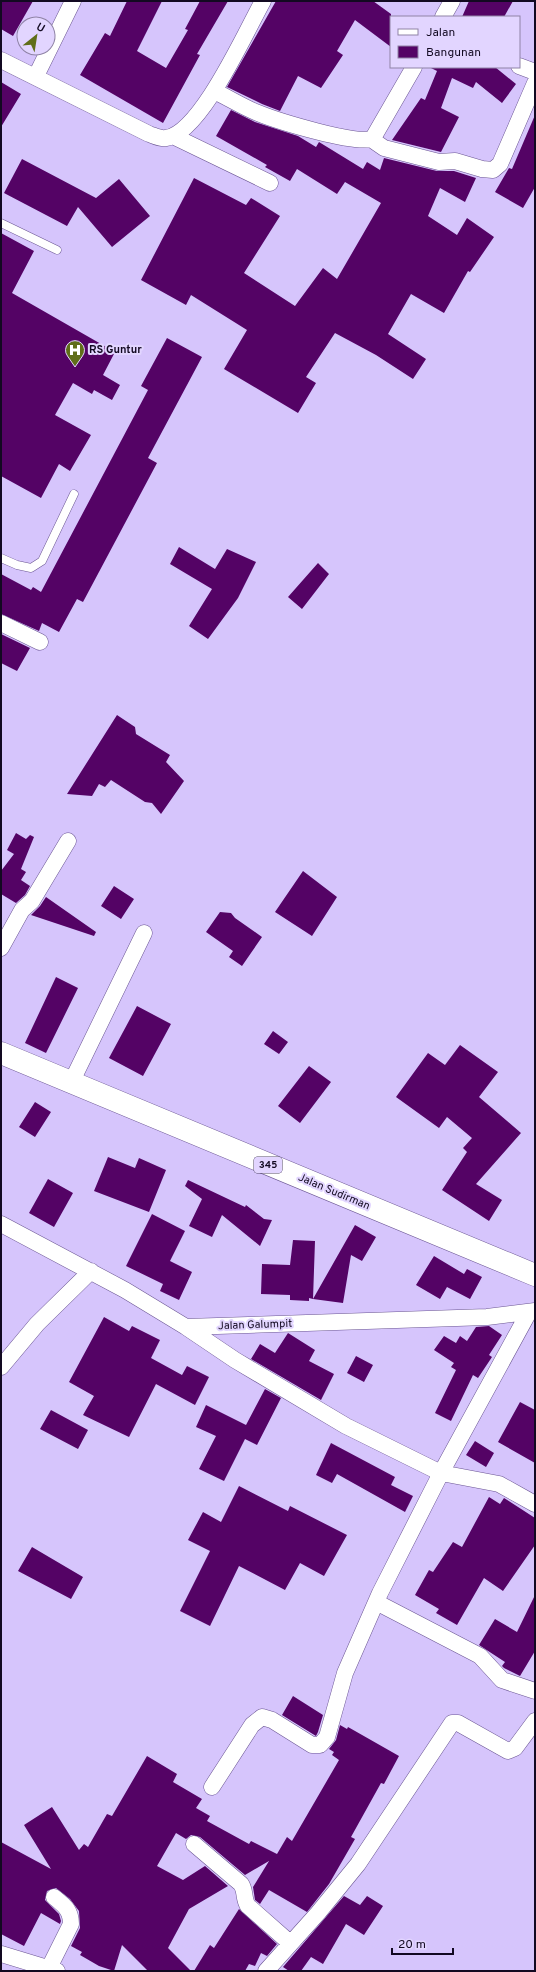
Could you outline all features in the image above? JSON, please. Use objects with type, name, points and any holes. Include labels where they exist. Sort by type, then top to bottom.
[{"type":"main road","name":"Jalan Sudirman","points":[[1,1053],[535,1275]]},
{"type":"street","points":[[36,76],[73,1]]},
{"type":"street","points":[[1,60],[36,76],[149,134],[160,138],[173,136],[187,127],[214,91],[263,1]]},
{"type":"street","points":[[444,16],[452,1]]},
{"type":"street","points":[[520,66],[535,72]]},
{"type":"street","points":[[371,139],[413,68]]},
{"type":"street","points":[[214,91],[258,113],[298,126],[357,139],[371,139],[384,148],[439,162],[455,161],[482,169],[492,170],[500,164],[535,83]]},
{"type":"street","points":[[173,136],[270,183]]},
{"type":"street","points":[[1,623],[40,642]]},
{"type":"street","points":[[1,948],[22,910],[32,900],[68,841]]},
{"type":"street","points":[[71,1083],[144,933]]},
{"type":"street","points":[[1,1224],[125,1290],[186,1327],[235,1360],[346,1426],[441,1472],[499,1484],[535,1504]]},
{"type":"street","points":[[1,1367],[37,1324],[91,1271]]},
{"type":"street","points":[[212,1787],[252,1725],[262,1717],[272,1720],[312,1745],[317,1746],[324,1741],[332,1723],[346,1673],[376,1602],[441,1472],[532,1311]]},
{"type":"street","name":"Jalan Galumpit","points":[[186,1327],[487,1317],[532,1311]]},
{"type":"street","points":[[376,1602],[480,1656],[502,1680],[535,1691]]},
{"type":"street","points":[[266,1971],[318,1913],[370,1847],[452,1723],[458,1723],[508,1751],[516,1748],[535,1721]]},
{"type":"street","points":[[194,1844],[241,1884],[244,1889],[245,1901],[248,1906],[290,1943]]},
{"type":"street","points":[[1,1954],[52,1970],[72,1924],[72,1916],[67,1908],[54,1897]]},
{"type":"lane","points":[[1,223],[57,250]]},
{"type":"lane","points":[[1,558],[17,565],[31,568],[42,561],[74,494]]},
{"type":"building","points":[[1,1],[33,1],[24,16],[16,16],[16,31],[13,36],[1,29]]},
{"type":"building","points":[[127,1],[162,1],[137,51],[166,68],[188,30],[185,29],[200,1],[228,1],[197,54],[200,55],[163,123],[80,75],[105,33],[110,36]]},
{"type":"building","points":[[276,1],[373,1],[391,14],[390,46],[355,20],[337,51],[343,55],[321,88],[298,76],[280,111],[227,87]]},
{"type":"building","points":[[469,1],[513,1],[505,16],[462,16]]},
{"type":"building","points":[[431,68],[496,68],[516,84],[502,103],[476,82],[473,88],[452,78],[441,108],[459,117],[441,152],[392,140],[421,98],[425,100],[437,71]]},
{"type":"building","points":[[1,82],[21,94],[1,127]]},
{"type":"building","points":[[231,110],[255,122],[298,136],[316,147],[319,142],[363,169],[367,162],[380,170],[384,158],[437,171],[454,171],[476,178],[465,202],[440,188],[428,216],[457,235],[467,218],[494,237],[470,272],[468,271],[444,313],[411,294],[388,334],[426,359],[413,379],[376,355],[335,333],[306,377],[316,383],[298,413],[224,369],[247,330],[191,295],[186,305],[141,280],[194,178],[246,205],[251,198],[280,216],[244,273],[295,306],[323,268],[337,279],[381,203],[345,182],[337,194],[297,169],[290,181],[265,167],[267,165],[216,136]]},
{"type":"building","points":[[535,115],[535,187],[523,208],[495,192],[509,168],[512,169]]},
{"type":"building","points":[[22,159],[96,198],[119,179],[150,216],[112,247],[78,207],[67,226],[4,193]]},
{"type":"building","points":[[1,233],[34,251],[12,293],[115,352],[103,375],[120,385],[112,400],[94,390],[92,394],[73,383],[55,415],[91,435],[70,471],[59,464],[41,498],[1,476]]},
{"type":"building","points":[[167,338],[202,357],[148,458],[157,463],[83,602],[77,599],[59,632],[42,623],[39,631],[1,614],[1,574],[31,590],[33,587],[41,592],[148,390],[141,386]]},
{"type":"building","points":[[179,547],[215,569],[227,549],[256,562],[238,598],[208,639],[189,626],[212,589],[170,564]]},
{"type":"building","points":[[318,563],[329,574],[302,609],[288,597]]},
{"type":"building","points":[[1,634],[30,648],[17,671],[1,663]]},
{"type":"building","points":[[117,715],[135,727],[136,734],[170,755],[166,762],[184,781],[161,814],[152,803],[145,802],[111,780],[105,787],[99,784],[92,796],[67,794]]},
{"type":"building","points":[[16,833],[26,839],[30,835],[34,837],[21,869],[26,872],[21,880],[30,886],[25,895],[16,903],[1,894],[1,871],[14,854],[7,850]]},
{"type":"building","points":[[303,871],[337,897],[312,936],[275,912]]},
{"type":"building","points":[[114,886],[134,899],[121,919],[101,906]]},
{"type":"building","points":[[46,897],[96,932],[94,936],[31,915]]},
{"type":"building","points":[[220,912],[231,913],[235,918],[262,937],[242,966],[229,957],[233,951],[206,932]]},
{"type":"building","points":[[56,977],[78,988],[46,1053],[25,1043]]},
{"type":"building","points":[[137,1006],[171,1024],[143,1076],[109,1058]]},
{"type":"building","points":[[273,1031],[288,1042],[279,1054],[264,1044]]},
{"type":"building","points":[[460,1045],[498,1072],[479,1097],[521,1133],[476,1184],[502,1200],[489,1221],[442,1190],[467,1152],[463,1148],[472,1138],[447,1117],[439,1128],[396,1097],[428,1053],[445,1065]]},
{"type":"building","points":[[309,1066],[331,1082],[300,1123],[278,1106]]},
{"type":"building","points":[[35,1102],[51,1112],[35,1137],[19,1127]]},
{"type":"building","points":[[108,1157],[135,1168],[139,1158],[166,1170],[149,1212],[94,1191]]},
{"type":"building","points":[[48,1179],[73,1193],[54,1227],[29,1213]]},
{"type":"building","points":[[188,1180],[245,1207],[246,1205],[264,1219],[272,1220],[260,1246],[222,1215],[212,1237],[189,1226],[202,1199],[185,1186]]},
{"type":"building","points":[[152,1214],[185,1231],[170,1261],[192,1272],[179,1300],[160,1291],[163,1284],[126,1266]]},
{"type":"building","points":[[355,1225],[376,1237],[362,1261],[351,1255],[343,1303],[313,1299]]},
{"type":"building","points":[[293,1240],[315,1241],[313,1299],[309,1298],[309,1301],[290,1300],[290,1295],[261,1294],[262,1264],[290,1265]]},
{"type":"building","points":[[434,1256],[464,1274],[467,1269],[482,1277],[470,1299],[447,1287],[440,1299],[416,1285]]},
{"type":"building","points":[[104,1317],[129,1331],[132,1326],[160,1340],[151,1358],[182,1375],[187,1366],[209,1377],[195,1405],[156,1384],[129,1437],[83,1415],[94,1396],[69,1382]]},
{"type":"building","points":[[489,1326],[502,1335],[489,1355],[492,1357],[478,1378],[473,1375],[451,1421],[435,1413],[456,1370],[451,1367],[454,1363],[434,1350],[444,1336],[456,1343],[460,1336],[467,1341],[476,1327]]},
{"type":"building","points":[[288,1333],[315,1350],[309,1361],[334,1374],[321,1400],[251,1359],[260,1344],[275,1353]]},
{"type":"building","points":[[356,1356],[373,1365],[364,1382],[347,1373]]},
{"type":"building","points":[[265,1389],[281,1398],[257,1445],[245,1439],[224,1481],[199,1469],[216,1436],[196,1427],[206,1405],[246,1425]]},
{"type":"building","points":[[520,1402],[535,1410],[535,1463],[498,1442]]},
{"type":"building","points":[[51,1410],[88,1430],[78,1449],[40,1429]]},
{"type":"building","points":[[475,1441],[494,1453],[486,1467],[466,1455]]},
{"type":"building","points":[[331,1443],[395,1477],[391,1485],[413,1496],[405,1512],[337,1474],[332,1483],[316,1475]]},
{"type":"building","points":[[239,1486],[288,1511],[290,1506],[347,1535],[324,1576],[300,1563],[285,1590],[239,1566],[210,1626],[180,1611],[210,1551],[188,1540],[203,1512],[221,1522]]},
{"type":"building","points":[[489,1497],[500,1504],[504,1498],[535,1518],[535,1545],[503,1591],[484,1578],[457,1625],[436,1613],[439,1609],[415,1595],[429,1570],[433,1572],[453,1542],[462,1547]]},
{"type":"building","points":[[32,1547],[83,1577],[71,1599],[18,1571]]},
{"type":"building","points":[[535,1595],[535,1651],[520,1676],[504,1668],[502,1666],[505,1662],[479,1645],[495,1619],[517,1632]]},
{"type":"building","points":[[293,1696],[323,1715],[316,1736],[282,1715]]},
{"type":"building","points":[[340,1725],[347,1729],[348,1727],[399,1756],[384,1784],[381,1783],[351,1837],[355,1839],[329,1884],[307,1912],[269,1890],[260,1904],[255,1900],[253,1887],[269,1861],[245,1875],[200,1837],[191,1835],[186,1839],[176,1833],[157,1866],[183,1880],[205,1866],[228,1886],[189,1909],[168,1948],[191,1971],[148,1971],[122,1945],[114,1971],[99,1966],[80,1955],[82,1952],[71,1946],[80,1928],[79,1911],[70,1899],[56,1888],[47,1891],[45,1900],[59,1914],[61,1921],[60,1924],[41,1913],[24,1946],[1,1934],[1,1842],[51,1869],[24,1825],[52,1807],[79,1850],[84,1844],[88,1847],[107,1814],[112,1816],[147,1756],[177,1774],[173,1782],[202,1799],[196,1808],[210,1816],[207,1821],[249,1844],[251,1841],[277,1854],[287,1837],[292,1841],[339,1760],[332,1755],[334,1752],[329,1749],[336,1740]]},
{"type":"building","points":[[344,1896],[360,1905],[367,1896],[383,1906],[364,1935],[346,1924],[323,1964],[311,1957],[301,1971],[289,1971],[283,1967]]},
{"type":"building","points":[[239,1909],[277,1944],[267,1956],[261,1953],[255,1966],[249,1964],[245,1971],[194,1971],[210,1945],[214,1948]]},
{"type":"place","name":"RS Guntur","points":[[75,367]]}]
